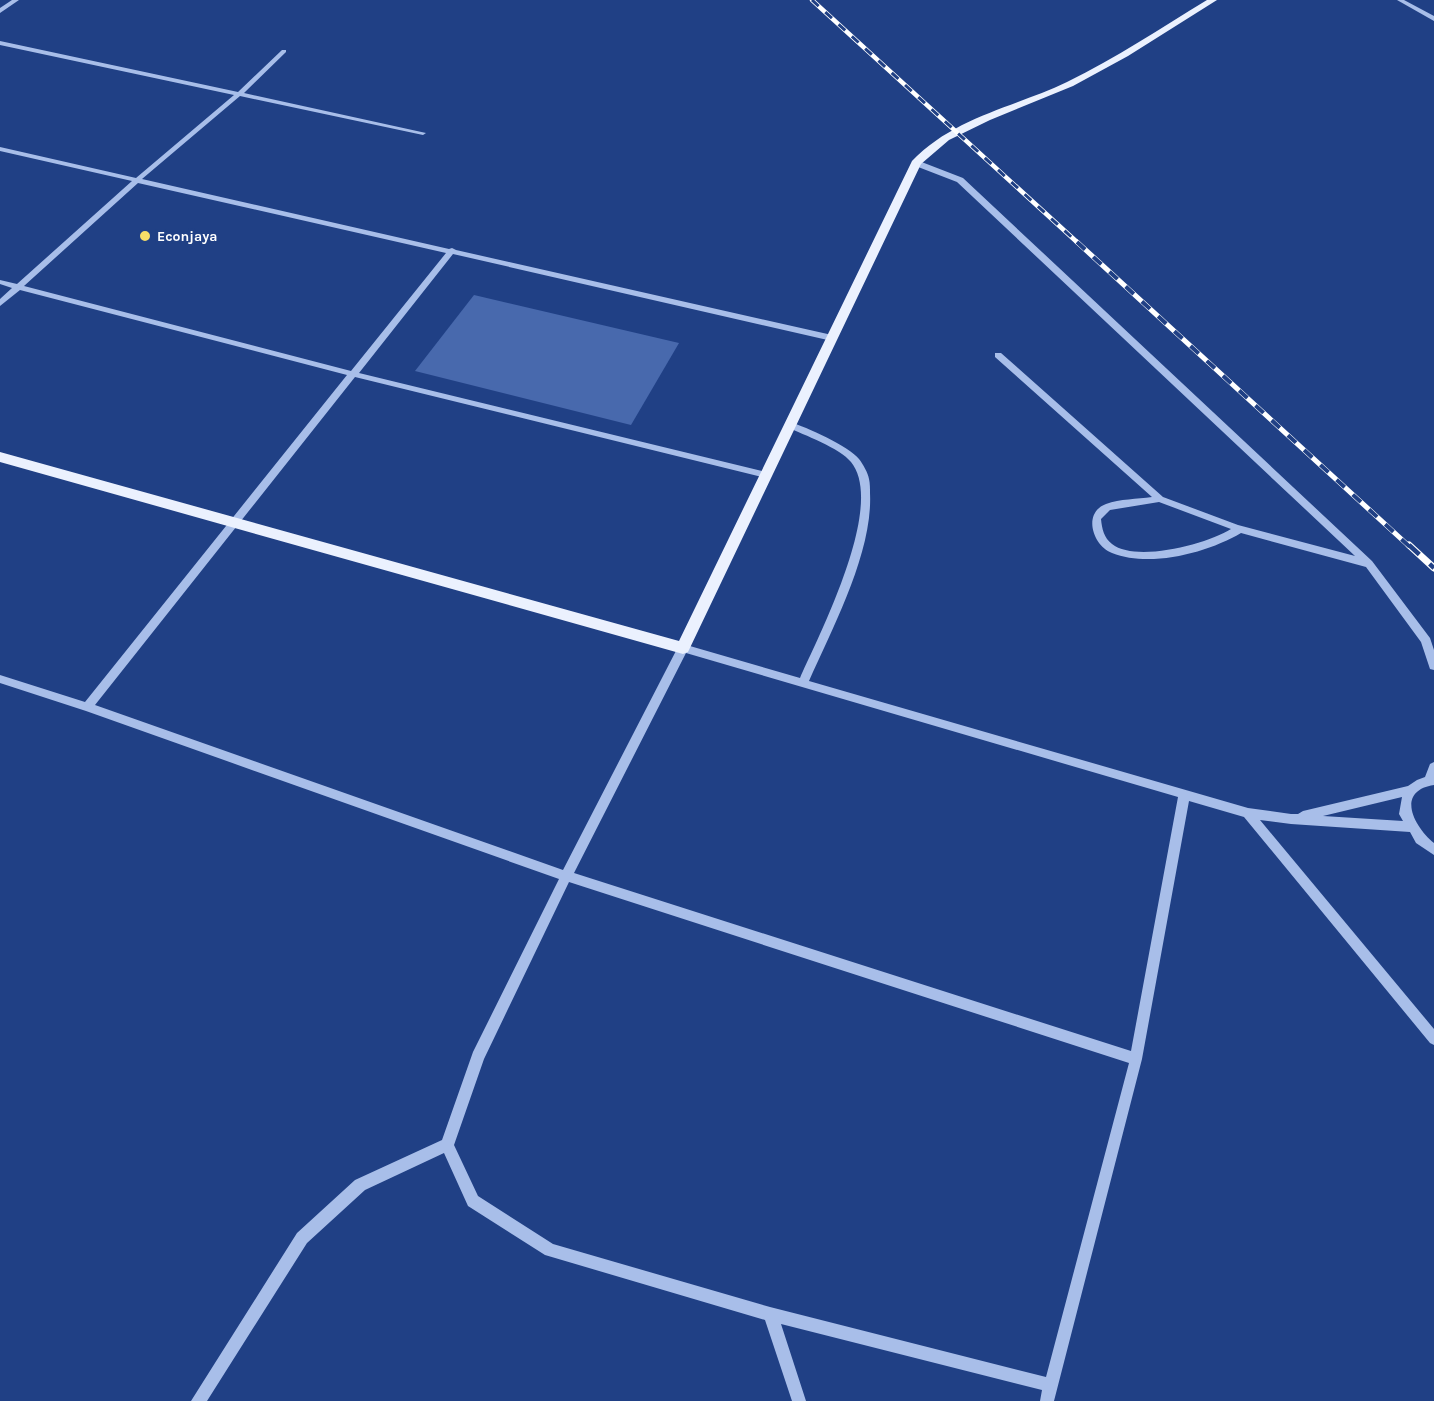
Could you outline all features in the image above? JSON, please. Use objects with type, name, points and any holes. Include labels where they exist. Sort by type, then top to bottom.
[{"type":"main road","points":[[0,457],[232,524],[683,648],[916,163],[926,150],[957,131],[1071,84],[1213,0]]},
{"type":"street","points":[[0,11],[16,0]]},
{"type":"street","points":[[1400,0],[1434,19]]},
{"type":"street","points":[[0,43],[423,133]]},
{"type":"street","points":[[0,303],[136,180],[240,93],[284,51]]},
{"type":"street","points":[[0,149],[832,338]]},
{"type":"street","points":[[916,163],[960,180],[1369,564],[1426,641],[1434,666]]},
{"type":"street","points":[[87,707],[452,250]]},
{"type":"street","points":[[0,282],[353,375],[766,475]]},
{"type":"street","points":[[998,355],[1160,498],[1188,512],[1369,564]]},
{"type":"street","points":[[790,425],[855,460],[866,483],[865,525],[851,568],[803,683]]},
{"type":"street","points":[[1160,498],[1107,507],[1096,518],[1098,535],[1114,551],[1139,555],[1191,551],[1229,537],[1240,528]]},
{"type":"street","points":[[1050,1385],[770,1314],[550,1250],[473,1201],[447,1145],[478,1057],[566,876],[683,648],[1248,813],[1291,819],[1411,827]]},
{"type":"street","points":[[0,679],[87,707],[566,876],[1136,1059]]},
{"type":"street","points":[[1291,819],[1409,791],[1418,783],[1432,780],[1434,767]]},
{"type":"street","points":[[1409,791],[1405,814],[1411,827],[1434,850]]},
{"type":"street","points":[[1047,1401],[1136,1059],[1184,795]]},
{"type":"street","points":[[1248,813],[1434,1039]]},
{"type":"street","points":[[198,1401],[302,1238],[360,1185],[447,1145]]},
{"type":"street","points":[[770,1314],[799,1401]]},
{"type":"building","points":[[474,295],[679,343],[631,425],[415,371]]},
{"type":"railway","points":[[812,0],[1078,243]]},
{"type":"railway","points":[[1077,242],[1410,547]]},
{"type":"railway","points":[[1409,545],[1434,568]]},
{"type":"place","name":"Econjaya","points":[[145,236]]}]
